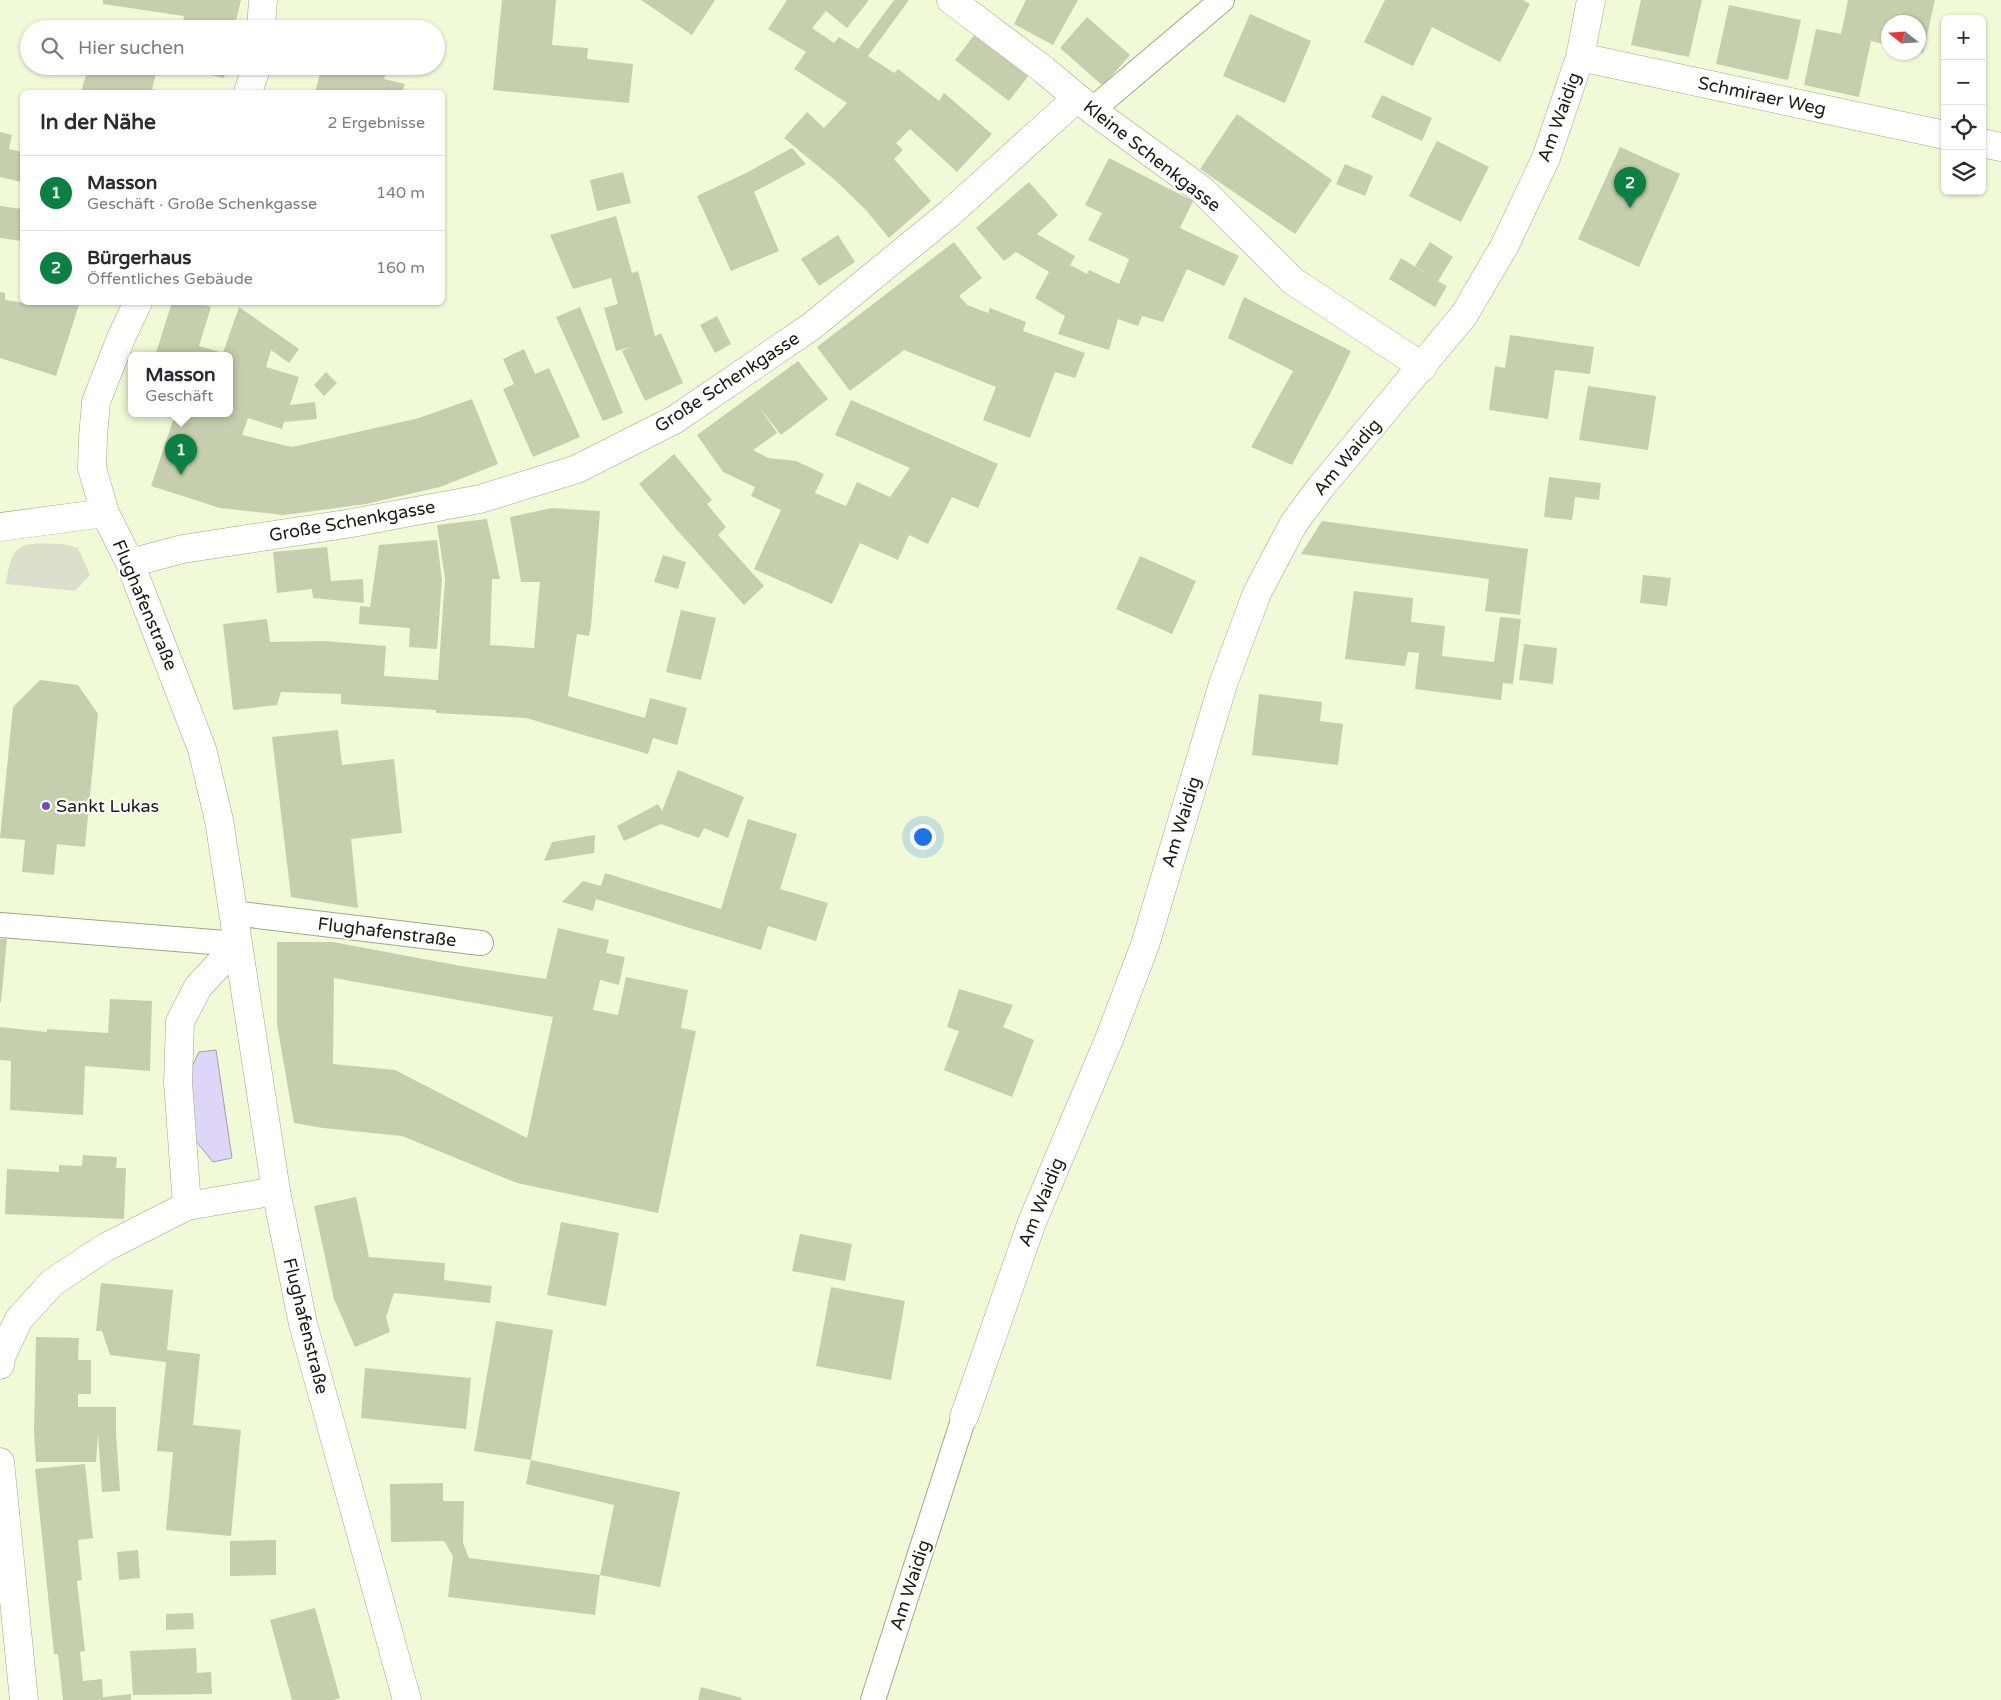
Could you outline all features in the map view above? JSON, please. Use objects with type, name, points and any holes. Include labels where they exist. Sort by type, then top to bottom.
[{"type":"street","points":[[262,20],[264,0]]},
{"type":"street","name":"Kleine Schenkgasse","points":[[951,0],[1044,70],[1085,104],[1202,190],[1293,280],[1423,367]]},
{"type":"street","name":"Am Waidig","points":[[964,1417],[1032,1222],[1110,1037],[1145,945],[1223,684],[1257,593],[1294,523],[1464,315],[1505,245],[1546,158],[1580,57],[1591,0]]},
{"type":"street","name":"Schmiraer Weg","points":[[1580,57],[1941,134]]},
{"type":"street","points":[[249,90],[254,75]]},
{"type":"street","name":"Große Schenkgasse","points":[[130,563],[183,549],[352,523],[480,499],[577,469],[674,420],[812,326],[1085,104]]},
{"type":"street","points":[[1986,144],[2001,147]]},
{"type":"street","name":"Flughafenstraße","points":[[137,305],[121,338],[96,402],[92,437],[92,468],[104,513],[130,563],[202,749],[219,820],[276,1191],[303,1324],[407,1700]]},
{"type":"street","points":[[0,527],[104,513]]},
{"type":"street","points":[[187,1206],[178,1082],[180,1022],[198,987],[238,944]]},
{"type":"street","points":[[0,1365],[1,1357],[19,1319],[53,1282],[106,1247],[187,1206],[276,1191]]},
{"type":"street","points":[[0,1462],[24,1700]]},
{"type":"lane","name":"Große Schenkgasse","points":[[1085,104],[1222,0]]},
{"type":"lane","name":"Flughafenstraße","points":[[233,913],[481,943]]},
{"type":"lane","points":[[0,925],[238,944]]},
{"type":"lane","name":"Am Waidig","points":[[873,1700],[964,1417]]},
{"type":"green space","points":[[37,544],[63,544],[78,548],[90,575],[75,591],[6,584],[12,559],[21,547]]},
{"type":"shaded area","points":[[216,1050],[232,1158],[213,1162],[195,1140],[186,1079],[199,1052]]},
{"type":"building","points":[[103,0],[241,0],[236,20],[183,20],[184,16],[103,4]]},
{"type":"building","points":[[502,0],[556,0],[552,45],[588,48],[587,59],[633,64],[629,103],[493,90]]},
{"type":"building","points":[[641,0],[715,0],[692,35]]},
{"type":"building","points":[[787,0],[869,0],[847,28],[826,11],[812,28],[834,43],[839,37],[858,49],[894,0],[909,0],[868,56],[894,73],[898,69],[939,101],[944,93],[992,134],[957,172],[910,129],[896,143],[903,150],[894,159],[931,201],[889,238],[865,209],[836,181],[784,138],[807,112],[824,128],[847,103],[794,69],[806,52],[768,29]]},
{"type":"building","points":[[1026,0],[1078,0],[1053,45],[1014,24]]},
{"type":"building","points":[[1385,0],[1523,0],[1530,4],[1500,62],[1432,27],[1413,66],[1364,42]]},
{"type":"building","points":[[1641,0],[1702,0],[1689,57],[1631,45]]},
{"type":"building","points":[[1848,0],[1935,0],[1926,40],[1926,15],[1881,15],[1881,43],[1871,41],[1859,97],[1804,85],[1816,29],[1841,34]]},
{"type":"building","points":[[1729,5],[1801,20],[1788,80],[1716,64]]},
{"type":"building","points":[[1250,14],[1311,41],[1285,103],[1223,76]]},
{"type":"building","points":[[1087,17],[1130,55],[1103,86],[1060,48]]},
{"type":"building","points":[[975,34],[1029,75],[1009,101],[955,60]]},
{"type":"building","points":[[86,75],[156,75],[152,89],[156,90],[82,90]]},
{"type":"building","points":[[212,75],[225,75],[224,78]]},
{"type":"building","points":[[320,75],[385,75],[384,79],[405,84],[403,90],[316,90]]},
{"type":"building","points":[[1382,95],[1432,118],[1422,141],[1371,117]]},
{"type":"building","points":[[1237,114],[1332,180],[1295,234],[1200,169]]},
{"type":"building","points":[[0,132],[12,135],[9,149],[20,152],[20,182],[0,177]]},
{"type":"building","points":[[1437,141],[1489,167],[1461,222],[1409,196]]},
{"type":"building","points":[[1620,147],[1680,174],[1639,267],[1578,239]]},
{"type":"building","points":[[792,148],[806,164],[754,192],[779,251],[731,271],[697,196],[746,173]]},
{"type":"building","points":[[1109,158],[1193,201],[1180,228],[1239,256],[1224,286],[1187,269],[1163,322],[1142,316],[1138,326],[1118,319],[1109,350],[1058,334],[1065,316],[1035,298],[1049,272],[1016,252],[1004,261],[976,228],[1029,182],[1058,215],[1037,234],[1075,256],[1070,265],[1087,274],[1089,270],[1119,284],[1129,259],[1088,240],[1102,213],[1085,205]]},
{"type":"building","points":[[1345,164],[1373,176],[1365,196],[1336,184]]},
{"type":"building","points":[[623,172],[631,203],[597,211],[590,180]]},
{"type":"building","points":[[0,206],[20,209],[20,241],[0,238]]},
{"type":"building","points":[[616,216],[632,273],[638,271],[655,336],[661,333],[683,383],[645,401],[622,351],[630,347],[616,351],[604,308],[618,304],[611,278],[573,289],[550,235]]},
{"type":"building","points":[[838,235],[855,262],[819,286],[801,259]]},
{"type":"building","points":[[954,242],[982,278],[959,296],[967,305],[988,313],[990,308],[1026,322],[1023,331],[1085,353],[1075,378],[1055,372],[1030,438],[983,420],[996,387],[904,350],[850,391],[817,347]]},
{"type":"building","points":[[1430,242],[1453,257],[1438,281],[1447,286],[1435,307],[1389,279],[1401,258],[1432,277],[1415,266]]},
{"type":"building","points":[[0,292],[5,293],[5,300],[20,302],[20,305],[79,305],[56,376],[0,358]]},
{"type":"building","points":[[1244,297],[1351,351],[1292,465],[1251,447],[1293,371],[1228,338]]},
{"type":"building","points":[[171,305],[205,305],[211,307],[199,346],[220,352],[156,352]]},
{"type":"building","points":[[239,307],[299,349],[289,363],[271,350],[266,367],[299,377],[290,405],[315,402],[317,419],[284,422],[282,429],[248,418],[242,435],[292,447],[419,418],[472,399],[498,464],[440,487],[366,504],[284,515],[220,508],[151,486],[174,418],[171,417],[233,417],[233,352],[223,352]]},
{"type":"building","points":[[580,307],[623,413],[603,421],[556,317]]},
{"type":"building","points":[[717,316],[731,344],[715,353],[700,325]]},
{"type":"building","points":[[1510,335],[1594,347],[1590,374],[1555,370],[1548,419],[1489,410],[1495,366],[1505,368]]},
{"type":"building","points":[[524,349],[535,374],[549,368],[580,437],[533,457],[503,389],[514,384],[503,359]]},
{"type":"building","points":[[798,361],[828,399],[781,435],[760,408],[777,433],[753,450],[768,458],[796,461],[824,474],[815,493],[846,506],[857,482],[890,497],[910,468],[835,435],[851,400],[998,464],[978,508],[952,497],[928,544],[909,535],[898,560],[860,543],[832,604],[754,569],[781,510],[751,496],[755,487],[723,472],[697,435]]},
{"type":"building","points":[[326,372],[337,383],[324,396],[314,385]]},
{"type":"building","points":[[1588,386],[1656,396],[1648,450],[1579,440]]},
{"type":"building","points":[[674,454],[712,500],[707,504],[726,527],[718,535],[764,586],[744,605],[639,484]]},
{"type":"building","points":[[1549,477],[1601,483],[1599,500],[1575,497],[1572,520],[1544,517]]},
{"type":"building","points":[[552,508],[600,511],[591,626],[589,636],[577,634],[568,696],[645,718],[650,698],[687,708],[677,745],[653,738],[648,754],[526,718],[436,713],[436,710],[341,704],[341,694],[281,692],[277,705],[233,710],[223,624],[267,619],[270,642],[324,641],[386,646],[384,676],[438,680],[445,579],[437,525],[487,519],[500,579],[492,579],[490,645],[534,648],[540,582],[521,582],[510,517]]},
{"type":"building","points":[[1322,521],[1528,549],[1520,615],[1485,611],[1489,579],[1301,554]]},
{"type":"building","points":[[437,540],[442,580],[437,649],[409,647],[410,628],[359,624],[360,606],[370,607],[379,545]]},
{"type":"building","points":[[327,547],[331,581],[363,579],[364,603],[313,598],[312,589],[277,593],[273,552]]},
{"type":"building","points":[[663,555],[686,562],[678,589],[654,582]]},
{"type":"building","points":[[1140,556],[1196,581],[1172,634],[1116,609]]},
{"type":"building","points":[[1643,575],[1671,578],[1667,606],[1640,603]]},
{"type":"building","points":[[1354,591],[1413,598],[1411,622],[1445,626],[1442,656],[1494,662],[1500,617],[1521,619],[1513,684],[1503,683],[1501,700],[1415,689],[1419,653],[1408,652],[1405,666],[1345,659]]},
{"type":"building","points":[[681,610],[716,618],[701,680],[666,672]]},
{"type":"building","points":[[1524,644],[1557,648],[1553,684],[1519,680]]},
{"type":"building","name":"Sankt Lukas","points":[[40,680],[78,685],[98,714],[85,847],[57,844],[54,875],[22,872],[25,840],[0,838],[13,707]]},
{"type":"building","points":[[1259,694],[1322,702],[1320,721],[1343,724],[1338,765],[1252,755]]},
{"type":"building","points":[[338,730],[342,765],[394,759],[402,833],[351,839],[358,908],[291,897],[272,737]]},
{"type":"building","points":[[678,770],[744,797],[728,838],[704,828],[699,838],[661,824],[624,841],[617,826],[658,804],[662,811]]},
{"type":"building","points":[[748,819],[797,834],[780,889],[828,903],[816,941],[768,926],[761,950],[596,899],[593,911],[562,902],[583,881],[601,886],[605,873],[721,909]]},
{"type":"building","points":[[595,835],[594,853],[544,861],[552,842]]},
{"type":"building","points":[[558,928],[609,940],[606,953],[625,957],[619,985],[600,980],[593,1010],[618,1015],[626,977],[688,990],[681,1028],[696,1031],[658,1213],[517,1183],[402,1136],[294,1123],[277,1024],[277,942],[333,942],[461,966],[546,979]],"holes":[[[334,978],[553,1017],[527,1138],[395,1070],[333,1064]]]},
{"type":"building","points":[[0,939],[7,939],[1,1002],[0,1002]]},
{"type":"building","points":[[959,989],[1013,1005],[1003,1027],[1034,1040],[1012,1097],[944,1070],[959,1031],[947,1027]]},
{"type":"building","points":[[110,999],[152,1001],[150,1071],[85,1066],[83,1115],[10,1110],[11,1061],[0,1060],[0,1027],[47,1032],[47,1029],[108,1033]]},
{"type":"building","points":[[83,1155],[117,1157],[116,1168],[126,1168],[124,1219],[5,1214],[7,1169],[59,1172],[59,1165],[82,1166]]},
{"type":"building","points":[[356,1197],[369,1257],[445,1263],[444,1280],[492,1286],[490,1303],[394,1293],[386,1317],[390,1332],[355,1347],[334,1299],[314,1206]]},
{"type":"building","points":[[561,1222],[619,1233],[606,1306],[547,1295]]},
{"type":"building","points":[[800,1234],[852,1244],[845,1281],[792,1271]]},
{"type":"building","points":[[101,1283],[173,1290],[167,1350],[200,1354],[193,1425],[241,1430],[231,1536],[166,1530],[173,1452],[157,1451],[166,1362],[110,1355],[102,1331],[96,1331]]},
{"type":"building","points":[[831,1287],[905,1301],[891,1380],[816,1366]]},
{"type":"building","points":[[496,1321],[553,1330],[531,1460],[474,1451]]},
{"type":"building","points":[[36,1337],[79,1338],[78,1360],[91,1360],[91,1394],[78,1394],[78,1407],[116,1407],[120,1491],[102,1492],[98,1434],[96,1462],[36,1462],[34,1433]]},
{"type":"building","points":[[365,1368],[471,1378],[466,1429],[361,1418]]},
{"type":"building","points":[[531,1460],[680,1492],[660,1587],[600,1575],[614,1505],[526,1484]]},
{"type":"building","points":[[85,1464],[93,1538],[78,1540],[82,1580],[77,1581],[85,1651],[80,1652],[83,1681],[102,1679],[103,1697],[131,1694],[131,1700],[63,1700],[58,1654],[54,1654],[35,1469]]},
{"type":"building","points":[[443,1483],[443,1501],[464,1501],[463,1543],[469,1558],[600,1575],[595,1615],[448,1597],[453,1556],[444,1541],[391,1542],[390,1484]]},
{"type":"building","points":[[276,1540],[276,1575],[230,1576],[230,1541]]},
{"type":"building","points":[[138,1550],[140,1578],[119,1580],[117,1552]]},
{"type":"building","points":[[315,1608],[340,1698],[334,1700],[292,1700],[270,1620]]},
{"type":"building","points":[[193,1613],[194,1629],[166,1630],[166,1614]]},
{"type":"building","points":[[196,1648],[197,1673],[211,1672],[212,1694],[133,1695],[130,1651]]},
{"type":"building","points":[[701,1687],[742,1698],[741,1700],[698,1700]]},
{"type":"place","name":"Bürgerhaus","points":[[1630,208]]},
{"type":"place","name":"Masson","points":[[181,475]]},
{"type":"place","name":"Sankt Lukas","points":[[46,806]]}]
